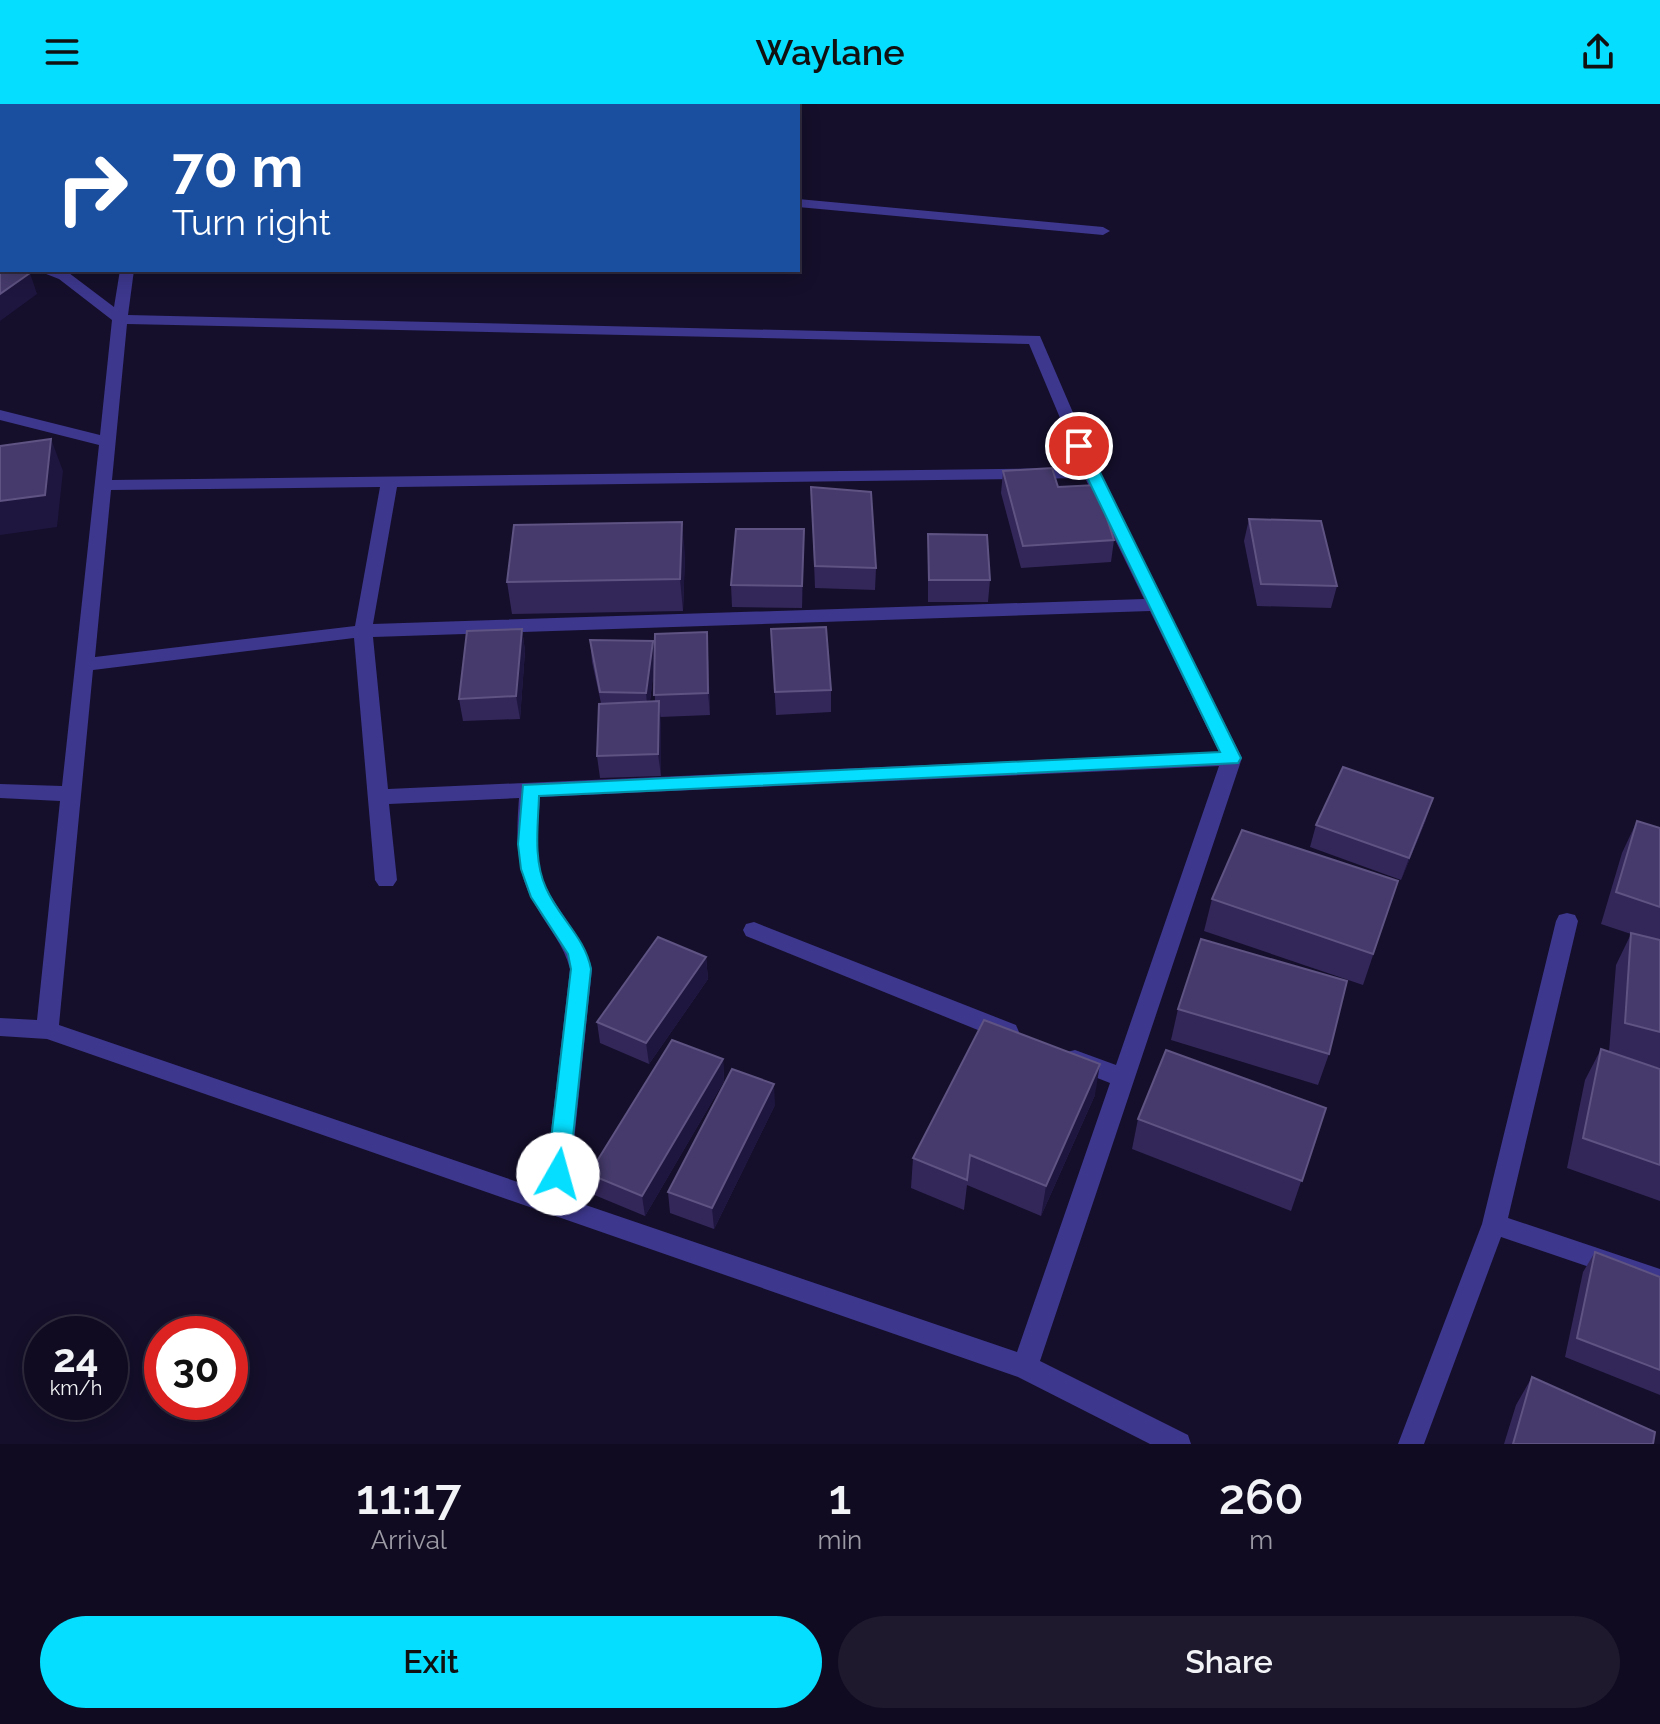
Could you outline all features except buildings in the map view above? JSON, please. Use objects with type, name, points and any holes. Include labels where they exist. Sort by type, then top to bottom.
[{"type":"street","points":[[800,203],[1103,231]]},
{"type":"street","points":[[50,272],[64,276],[120,319],[1035,339],[1091,473],[1232,758],[1025,1367]]},
{"type":"street","points":[[47,1030],[127,272]]},
{"type":"street","points":[[0,415],[108,442]]},
{"type":"street","points":[[103,485],[1091,473]]},
{"type":"street","points":[[386,880],[363,631],[390,481]]},
{"type":"street","points":[[85,665],[363,631],[1156,605]]},
{"type":"street","points":[[378,797],[1232,758]]},
{"type":"street","points":[[530,790],[530,869],[537,892],[578,952],[581,969],[555,1205]]},
{"type":"street","points":[[0,791],[71,794]]},
{"type":"street","points":[[1411,1444],[1494,1224],[1567,921]]},
{"type":"street","points":[[754,930],[1124,1078]]},
{"type":"street","points":[[0,1027],[47,1030],[1025,1367],[1178,1444]]},
{"type":"street","points":[[1494,1224],[1660,1280]]},
{"type":"route","points":[[558,1174],[581,969],[578,952],[537,892],[530,869],[530,790],[1232,758],[1079,446]]}]
